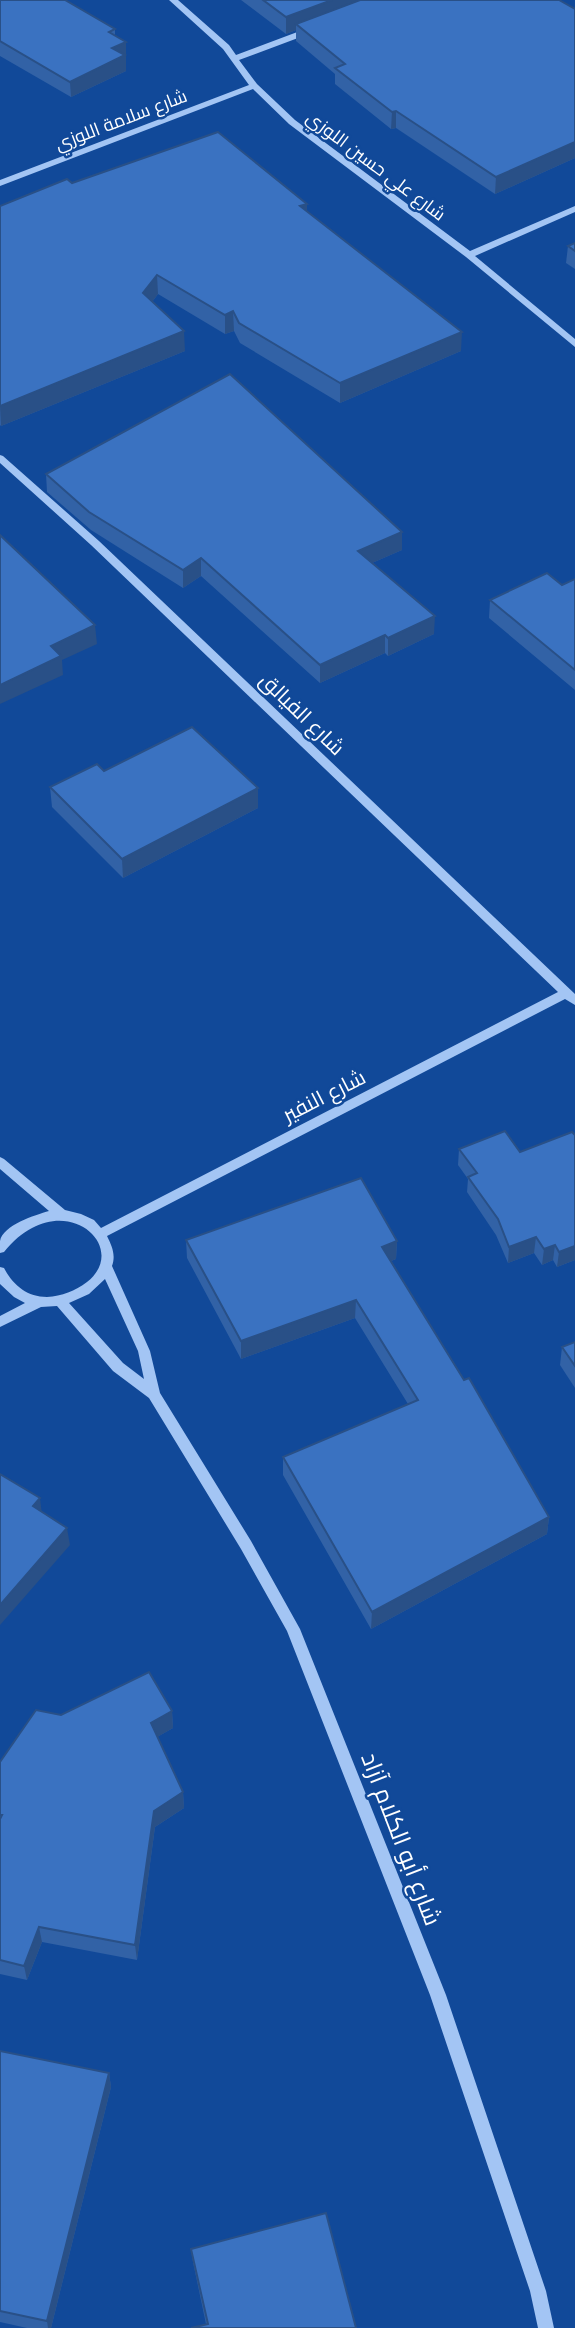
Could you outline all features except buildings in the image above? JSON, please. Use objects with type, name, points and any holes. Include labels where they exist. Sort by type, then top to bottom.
[{"type":"street","name":"شارع علي حسين اللوزي","points":[[173,0],[236,58],[254,86],[292,122],[469,255],[575,344]]},
{"type":"street","points":[[236,58],[327,24]]},
{"type":"street","name":"شارع سلامة اللوزي","points":[[0,183],[254,86]]},
{"type":"street","points":[[469,255],[575,209]]},
{"type":"street","name":"شارع الفيالق","points":[[0,458],[95,543],[571,997]]},
{"type":"street","name":"شارع النفير","points":[[100,1234],[571,997]]},
{"type":"street","points":[[0,1163],[62,1215]]},
{"type":"street","points":[[0,1248],[8,1234],[24,1222],[42,1216],[62,1215],[77,1218],[100,1234]]},
{"type":"street","name":"شارع أبو الكلام آزاد","points":[[100,1234],[107,1250],[106,1267],[144,1351],[154,1394],[246,1545],[293,1629],[438,1995],[538,2291],[546,2328]]},
{"type":"street","points":[[0,1272],[4,1283],[19,1295],[39,1302],[61,1302],[81,1295],[97,1283],[106,1267]]},
{"type":"street","points":[[0,1322],[39,1302]]},
{"type":"street","name":"شارع أبو الكلام آزاد","points":[[61,1302],[118,1367],[154,1394]]}]
